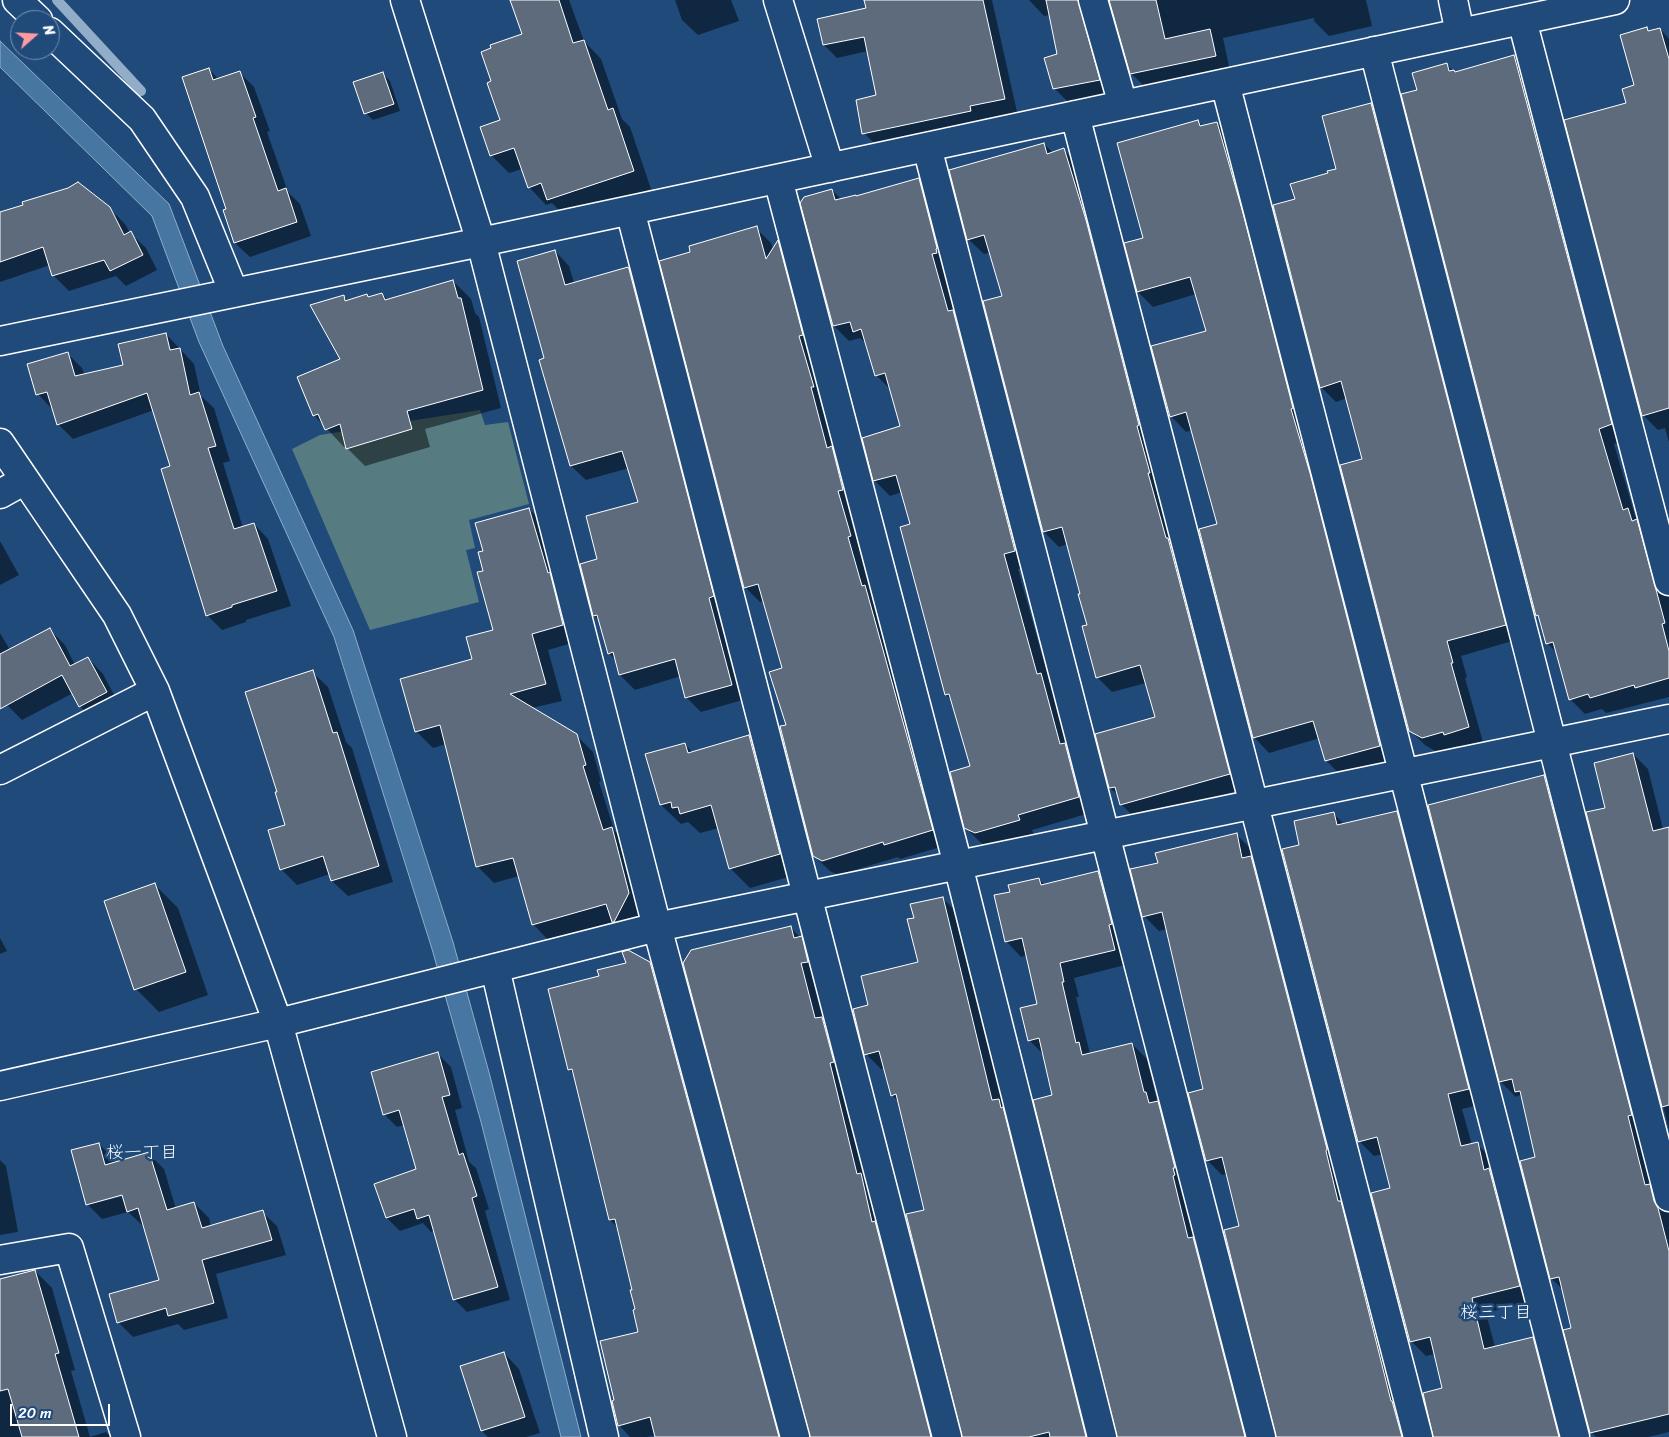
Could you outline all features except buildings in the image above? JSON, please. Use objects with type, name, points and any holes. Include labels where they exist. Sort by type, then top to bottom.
[{"type":"street","points":[[17,0],[28,10]]},
{"type":"street","points":[[405,0],[481,242],[657,927],[795,1437]]},
{"type":"street","points":[[778,0],[830,168]]},
{"type":"street","points":[[1093,0],[1123,105]]},
{"type":"street","points":[[1452,0],[1460,33]]},
{"type":"street","points":[[0,341],[182,302],[481,242],[1615,0]]},
{"type":"street","points":[[1522,20],[1669,581]]},
{"type":"street","points":[[60,41],[142,119],[195,197],[227,294]]},
{"type":"street","points":[[1374,51],[1669,1197]]},
{"type":"street","points":[[1225,83],[1575,1437]]},
{"type":"street","points":[[1075,115],[1418,1437]]},
{"type":"street","points":[[927,147],[1261,1437]]},
{"type":"street","points":[[778,179],[958,865],[1102,1437]]},
{"type":"street","points":[[630,210],[947,1437]]},
{"type":"street","points":[[0,443],[118,615],[155,691],[278,1023],[392,1437]]},
{"type":"street","points":[[0,494],[25,480]]},
{"type":"street","points":[[0,770],[155,691]]},
{"type":"street","points":[[0,1086],[278,1023],[657,927],[1669,719]]},
{"type":"street","points":[[486,970],[604,1437]]},
{"type":"street","points":[[0,1260],[69,1248],[126,1437]]},
{"type":"green space","points":[[480,410],[485,425],[508,422],[529,504],[469,520],[475,548],[466,550],[479,602],[370,630],[292,449],[320,435]]},
{"type":"water","points":[[0,41],[10,51],[10,60],[20,60],[169,204],[223,346],[353,630],[453,942],[490,1076],[581,1437],[561,1437],[481,1122],[432,949],[334,637],[199,342],[152,216],[0,67]]},
{"type":"waterway","points":[[57,0],[141,91]]},
{"type":"district","name":"桜一丁目","points":[[142,1153]]},
{"type":"district","name":"桜三丁目","points":[[1496,1313]]}]
